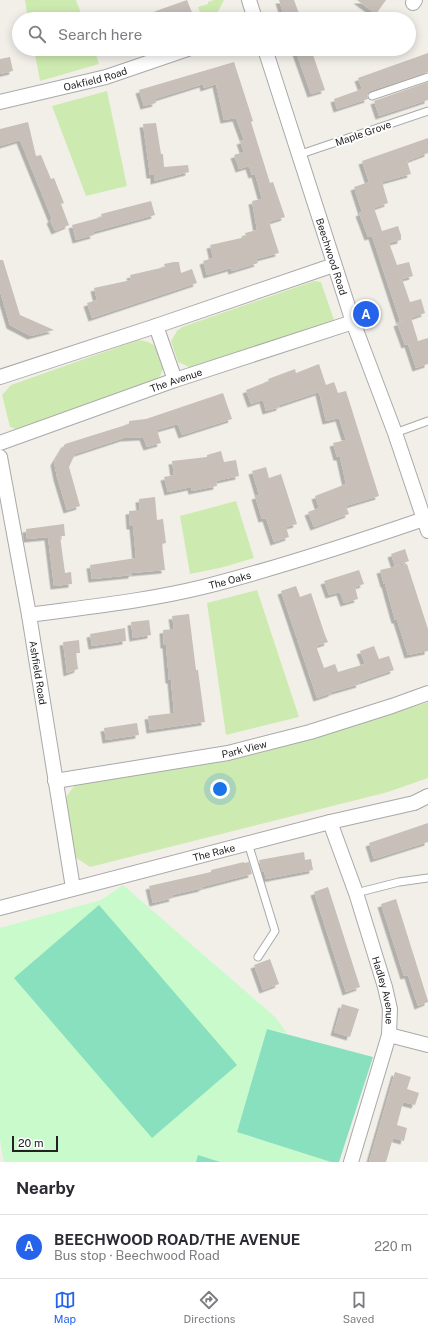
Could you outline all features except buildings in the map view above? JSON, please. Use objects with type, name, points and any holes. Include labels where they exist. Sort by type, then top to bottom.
[{"type":"street","points":[[248,0],[252,12]]},
{"type":"street","name":"Oakfield Road","points":[[0,102],[106,77],[168,56]]},
{"type":"street","name":"Beechwood Road","points":[[267,56],[353,322],[395,433],[426,525]]},
{"type":"street","points":[[0,377],[156,326],[334,265]]},
{"type":"street","name":"The Avenue","points":[[0,442],[175,380],[353,322]]},
{"type":"street","points":[[156,326],[175,380]]},
{"type":"street","name":"Ashfield Road","points":[[0,457],[29,614],[73,888]]},
{"type":"street","name":"The Oaks","points":[[29,614],[128,601],[202,587],[426,525]]},
{"type":"street","name":"Park View","points":[[55,781],[228,753],[310,732],[428,693]]},
{"type":"street","name":"The Rake","points":[[0,908],[330,822],[414,803],[428,796]]},
{"type":"street","name":"Hadley Avenue","points":[[330,822],[356,893],[385,986],[390,1009],[389,1035],[351,1162]]},
{"type":"street","points":[[389,1035],[428,1045]]},
{"type":"lane","points":[[372,96],[428,77]]},
{"type":"lane","name":"Maple Grove","points":[[298,155],[428,111]]},
{"type":"lane","points":[[395,433],[428,421]]},
{"type":"lane","points":[[248,843],[275,931],[258,957]]},
{"type":"lane","points":[[356,893],[399,882],[428,878]]},
{"type":"green space","points":[[25,0],[76,0],[80,12],[27,12]]},
{"type":"green space","points":[[214,0],[224,0],[218,12],[200,12],[198,7],[208,4],[208,2]]},
{"type":"green space","points":[[35,56],[96,56],[99,64],[40,81]]},
{"type":"green space","points":[[107,91],[127,186],[86,196],[52,106]]},
{"type":"green space","points":[[314,281],[321,282],[334,320],[330,324],[194,369],[178,362],[171,341],[177,331],[182,327]]},
{"type":"green space","points":[[138,340],[154,345],[160,356],[164,367],[160,376],[154,382],[16,429],[10,427],[2,395],[11,385]]},
{"type":"green space","points":[[236,501],[254,558],[224,567],[190,574],[180,516]]},
{"type":"green space","points":[[257,590],[299,717],[226,735],[207,603]]},
{"type":"green space","points":[[428,702],[428,778],[388,792],[90,867],[75,857],[66,797],[75,785],[240,758],[328,734]]},
{"type":"green space","points":[[123,885],[275,1017],[287,1033],[267,1029],[237,1132],[331,1162],[4,1162],[0,1140],[0,928],[101,900]]},
{"type":"green space","points":[[99,905],[237,1065],[152,1138],[14,978]]},
{"type":"green space","points":[[267,1029],[373,1057],[339,1162],[331,1162],[237,1132]]},
{"type":"green space","points":[[198,1155],[220,1162],[196,1162]]},
{"type":"place","name":"BEECHWOOD ROAD/THE AVENUE","points":[[366,314]]}]
